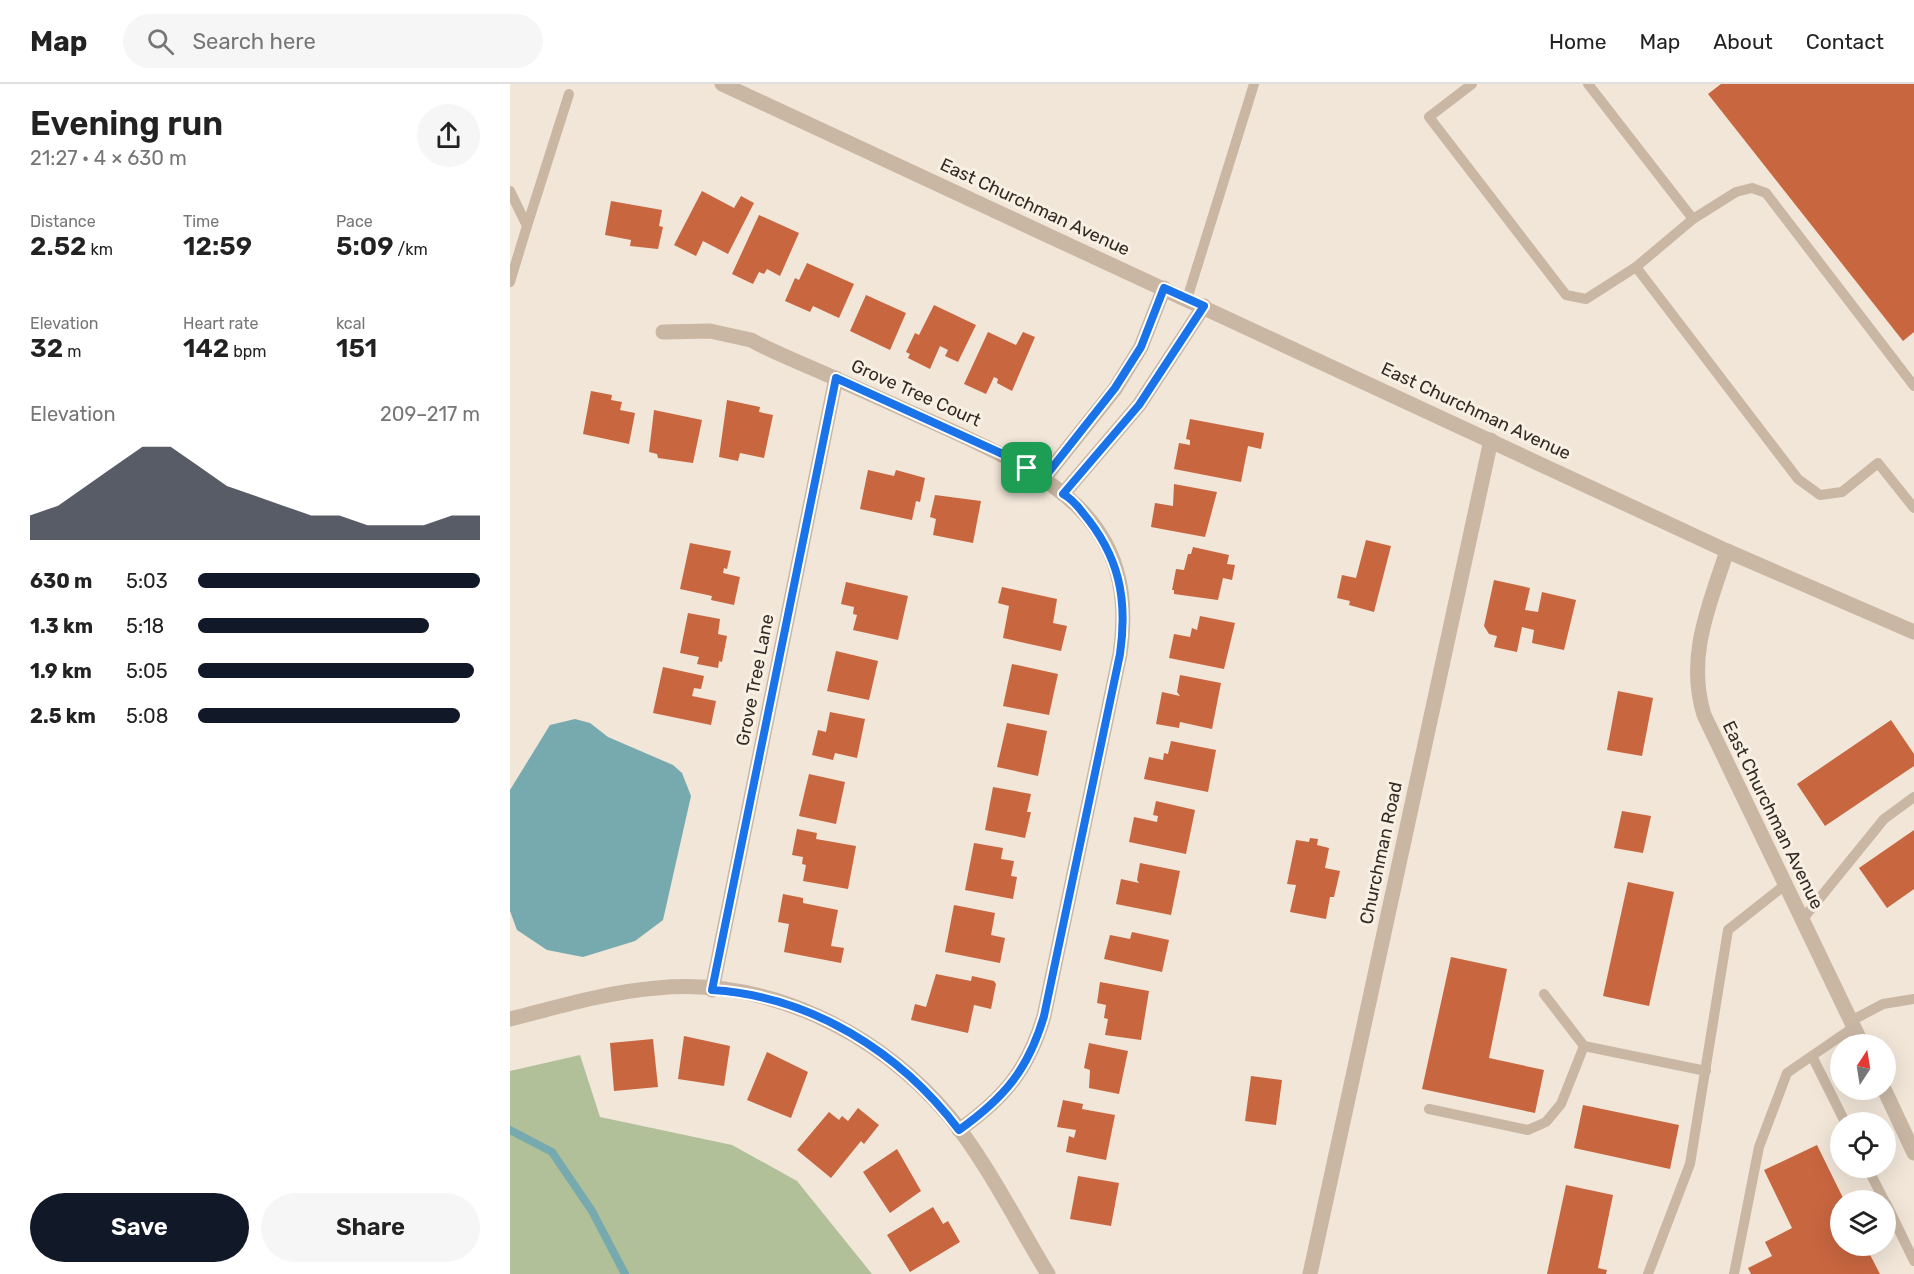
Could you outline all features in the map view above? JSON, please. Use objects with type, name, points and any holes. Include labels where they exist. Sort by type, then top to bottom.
[{"type":"street","name":"East Churchman Avenue","points":[[722,84],[749,90],[1187,299],[1727,551],[1697,646],[1698,696],[1704,715],[1857,1034]]},
{"type":"street","points":[[1044,478],[1115,388],[1141,347],[1164,288]]},
{"type":"street","points":[[1063,494],[1139,405],[1204,306]]},
{"type":"street","name":"Grove Tree Court","points":[[663,332],[710,331],[751,340],[1018,461],[1077,504],[1108,547],[1119,578],[1123,600],[1120,654],[1046,1005],[1033,1048],[1004,1094],[988,1110],[959,1130]]},
{"type":"street","name":"Grove Tree Lane","points":[[712,990],[836,378]]},
{"type":"street","name":"Churchman Road","points":[[1310,1274],[1491,440]]},
{"type":"street","points":[[1727,551],[1914,632]]},
{"type":"street","points":[[510,1019],[610,994],[658,987],[734,991],[770,999],[834,1023],[861,1039],[914,1079],[959,1130],[1048,1274]]},
{"type":"street","points":[[1889,1100],[1914,1152]]},
{"type":"lane","points":[[1187,299],[1254,84]]},
{"type":"lane","points":[[1472,84],[1429,117],[1552,280],[1566,295],[1586,298],[1636,267],[1693,219],[1736,192],[1752,188],[1766,194],[1914,386]]},
{"type":"lane","points":[[1588,84],[1693,219]]},
{"type":"lane","points":[[510,282],[569,93]]},
{"type":"lane","points":[[510,191],[527,226]]},
{"type":"lane","points":[[1636,267],[1798,479],[1820,495],[1842,492],[1878,463],[1914,508]]},
{"type":"lane","points":[[1802,920],[1884,819],[1914,797]]},
{"type":"lane","points":[[1648,1274],[1690,1164],[1728,930],[1785,885]]},
{"type":"lane","points":[[1544,993],[1584,1046],[1706,1071]]},
{"type":"lane","points":[[1734,1274],[1759,1147],[1787,1073],[1852,1024],[1883,1004],[1914,999]]},
{"type":"lane","points":[[1429,1109],[1528,1130],[1546,1122],[1561,1104],[1584,1046]]},
{"type":"lane","points":[[1812,1056],[1840,1112]]},
{"type":"lane","points":[[1896,1224],[1914,1261]]},
{"type":"green space","points":[[580,1055],[600,1117],[732,1145],[797,1181],[872,1274],[510,1274],[510,1071]]},
{"type":"water","points":[[575,719],[590,723],[608,737],[673,765],[682,773],[691,796],[663,920],[635,941],[583,957],[547,950],[517,930],[510,911],[510,790],[550,725]]},
{"type":"building","points":[[1721,84],[1914,84],[1914,332],[1903,341],[1708,94]]},
{"type":"building","points":[[702,191],[734,208],[741,196],[754,203],[728,254],[703,241],[696,256],[674,245]]},
{"type":"building","points":[[611,201],[662,210],[659,226],[663,227],[658,249],[630,246],[631,240],[605,235]]},
{"type":"building","points":[[759,215],[799,233],[780,276],[767,269],[764,274],[759,272],[753,284],[732,274]]},
{"type":"building","points":[[807,263],[854,284],[839,318],[813,306],[810,312],[785,301],[795,278],[799,280]]},
{"type":"building","points":[[866,295],[906,313],[890,350],[850,331]]},
{"type":"building","points":[[934,305],[976,325],[958,362],[945,356],[948,350],[940,346],[930,369],[908,358],[910,354],[906,352],[915,333],[919,335]]},
{"type":"building","points":[[988,332],[1016,345],[1023,332],[1035,337],[1012,391],[997,383],[998,379],[994,377],[986,394],[964,384]]},
{"type":"building","points":[[591,391],[612,395],[611,400],[622,402],[620,410],[635,413],[629,444],[583,434]]},
{"type":"building","points":[[727,400],[760,407],[759,412],[773,415],[764,458],[740,453],[738,461],[719,457]]},
{"type":"building","points":[[654,410],[702,420],[693,463],[658,458],[657,454],[649,452]]},
{"type":"building","points":[[1190,419],[1264,433],[1261,449],[1248,446],[1241,482],[1174,469],[1179,443],[1190,445],[1190,440],[1186,439]]},
{"type":"building","points":[[868,470],[894,476],[896,470],[925,478],[920,502],[916,501],[912,520],[860,509]]},
{"type":"building","points":[[1174,484],[1217,492],[1205,537],[1151,527],[1155,503],[1173,506]]},
{"type":"building","points":[[935,495],[981,501],[973,543],[933,535],[936,519],[930,517]]},
{"type":"building","points":[[1366,540],[1391,546],[1374,612],[1349,605],[1350,601],[1337,598],[1342,575],[1356,578]]},
{"type":"building","points":[[690,543],[731,551],[727,569],[724,568],[723,573],[740,577],[734,605],[711,600],[712,596],[680,589]]},
{"type":"building","points":[[1193,547],[1229,555],[1227,564],[1235,565],[1232,580],[1223,578],[1218,600],[1174,594],[1172,590],[1176,569],[1184,570],[1188,554],[1191,554]]},
{"type":"building","points":[[1494,580],[1530,588],[1525,610],[1538,612],[1542,592],[1576,600],[1564,650],[1532,643],[1534,630],[1522,627],[1517,652],[1494,647],[1497,636],[1489,634],[1484,626]]},
{"type":"building","points":[[846,582],[908,596],[898,640],[853,630],[857,615],[853,614],[854,607],[841,604]]},
{"type":"building","points":[[1002,587],[1057,599],[1053,623],[1067,626],[1061,651],[1003,638],[1009,606],[998,603]]},
{"type":"building","points":[[688,613],[720,619],[718,634],[727,636],[722,662],[719,661],[718,668],[697,664],[699,657],[680,653]]},
{"type":"building","points":[[1200,616],[1235,623],[1224,669],[1169,658],[1174,634],[1190,637],[1192,628],[1197,630]]},
{"type":"building","points":[[836,651],[878,661],[869,700],[827,691]]},
{"type":"building","points":[[1012,664],[1058,674],[1049,715],[1003,706]]},
{"type":"building","points":[[663,667],[704,676],[701,689],[694,688],[692,696],[716,701],[711,725],[653,713]]},
{"type":"building","points":[[1180,675],[1221,683],[1212,729],[1180,722],[1179,728],[1156,724],[1162,692],[1180,696],[1177,692]]},
{"type":"building","points":[[1618,691],[1653,698],[1642,756],[1607,750]]},
{"type":"building","points":[[830,712],[865,719],[857,758],[835,753],[833,760],[812,755],[818,730],[826,732]]},
{"type":"building","points":[[1891,720],[1914,754],[1914,766],[1825,826],[1797,784]]},
{"type":"building","points":[[1007,723],[1047,731],[1038,776],[997,767]]},
{"type":"building","points":[[1171,741],[1216,750],[1208,792],[1144,779],[1149,757],[1163,760],[1164,753],[1168,754]]},
{"type":"building","points":[[809,774],[845,782],[836,824],[799,816]]},
{"type":"building","points":[[993,787],[1031,794],[1027,812],[1031,812],[1025,838],[985,830]]},
{"type":"building","points":[[1156,801],[1195,810],[1186,854],[1129,842],[1134,817],[1157,822],[1158,816],[1153,815]]},
{"type":"building","points":[[1622,811],[1651,816],[1643,853],[1614,848]]},
{"type":"building","points":[[797,829],[817,833],[816,839],[856,846],[848,889],[803,881],[806,865],[802,864],[803,857],[792,855]]},
{"type":"building","points":[[1914,830],[1914,889],[1887,908],[1859,868]]},
{"type":"building","points":[[1310,838],[1318,839],[1317,845],[1329,848],[1325,868],[1340,871],[1334,897],[1330,897],[1326,919],[1290,912],[1296,885],[1287,884],[1296,840],[1309,842]]},
{"type":"building","points":[[974,843],[1003,848],[1001,859],[1014,861],[1011,876],[1017,877],[1013,899],[965,890]]},
{"type":"building","points":[[1140,863],[1180,871],[1171,915],[1116,904],[1121,879],[1139,883],[1137,880]]},
{"type":"building","points":[[1628,882],[1674,892],[1649,1006],[1603,996]]},
{"type":"building","points":[[783,894],[803,898],[803,903],[838,910],[831,946],[844,948],[841,963],[784,952],[789,924],[778,922]]},
{"type":"building","points":[[954,905],[995,913],[991,935],[1005,938],[1000,963],[945,952]]},
{"type":"building","points":[[1132,932],[1169,940],[1162,972],[1104,959],[1110,935],[1130,939]]},
{"type":"building","points":[[1451,957],[1507,969],[1489,1058],[1544,1070],[1535,1113],[1422,1089]]},
{"type":"building","points":[[936,974],[971,981],[972,976],[994,981],[996,984],[991,1009],[974,1005],[968,1033],[911,1020],[915,1004],[926,1007]]},
{"type":"building","points":[[1100,982],[1149,991],[1141,1040],[1105,1035],[1108,1019],[1104,1018],[1106,1005],[1097,1003]]},
{"type":"building","points":[[684,1036],[730,1046],[724,1086],[678,1079]]},
{"type":"building","points":[[653,1039],[658,1087],[614,1091],[610,1043]]},
{"type":"building","points":[[1089,1043],[1128,1051],[1119,1094],[1089,1088],[1090,1070],[1084,1068]]},
{"type":"building","points":[[767,1052],[808,1072],[791,1118],[747,1100]]},
{"type":"building","points":[[1251,1076],[1282,1080],[1276,1125],[1245,1121]]},
{"type":"building","points":[[1063,1100],[1083,1104],[1082,1109],[1115,1115],[1106,1160],[1066,1152],[1069,1136],[1074,1138],[1076,1130],[1057,1127]]},
{"type":"building","points":[[1583,1105],[1679,1125],[1670,1169],[1574,1148]]},
{"type":"building","points":[[858,1108],[879,1125],[864,1144],[861,1141],[831,1178],[797,1150],[829,1112],[839,1120],[842,1116],[848,1121]]},
{"type":"building","points":[[1817,1145],[1830,1171],[1830,1178],[1833,1178],[1839,1190],[1830,1190],[1830,1256],[1871,1256],[1880,1274],[1751,1274],[1748,1268],[1772,1256],[1765,1242],[1792,1228],[1764,1170]]},
{"type":"building","points":[[897,1149],[921,1191],[890,1213],[863,1172]]},
{"type":"building","points":[[1078,1176],[1119,1183],[1111,1226],[1070,1219]]},
{"type":"building","points":[[1566,1185],[1613,1195],[1598,1268],[1607,1270],[1606,1274],[1547,1274]]},
{"type":"building","points":[[933,1207],[943,1224],[948,1221],[960,1242],[910,1272],[887,1235]]},
{"type":"waterway","points":[[510,1130],[552,1152],[592,1211],[625,1274]]},
{"type":"route","points":[[1164,288],[1204,306],[1139,405],[1063,494],[1072,498],[1094,525],[1112,558],[1123,600],[1124,622],[1120,654],[1039,1034],[1026,1062],[1013,1082],[988,1110],[959,1130],[914,1079],[861,1039],[834,1023],[770,999],[734,991],[712,990],[836,378],[1018,461],[1027,468],[1044,478],[1074,442],[1115,388],[1141,347],[1164,288]]}]
